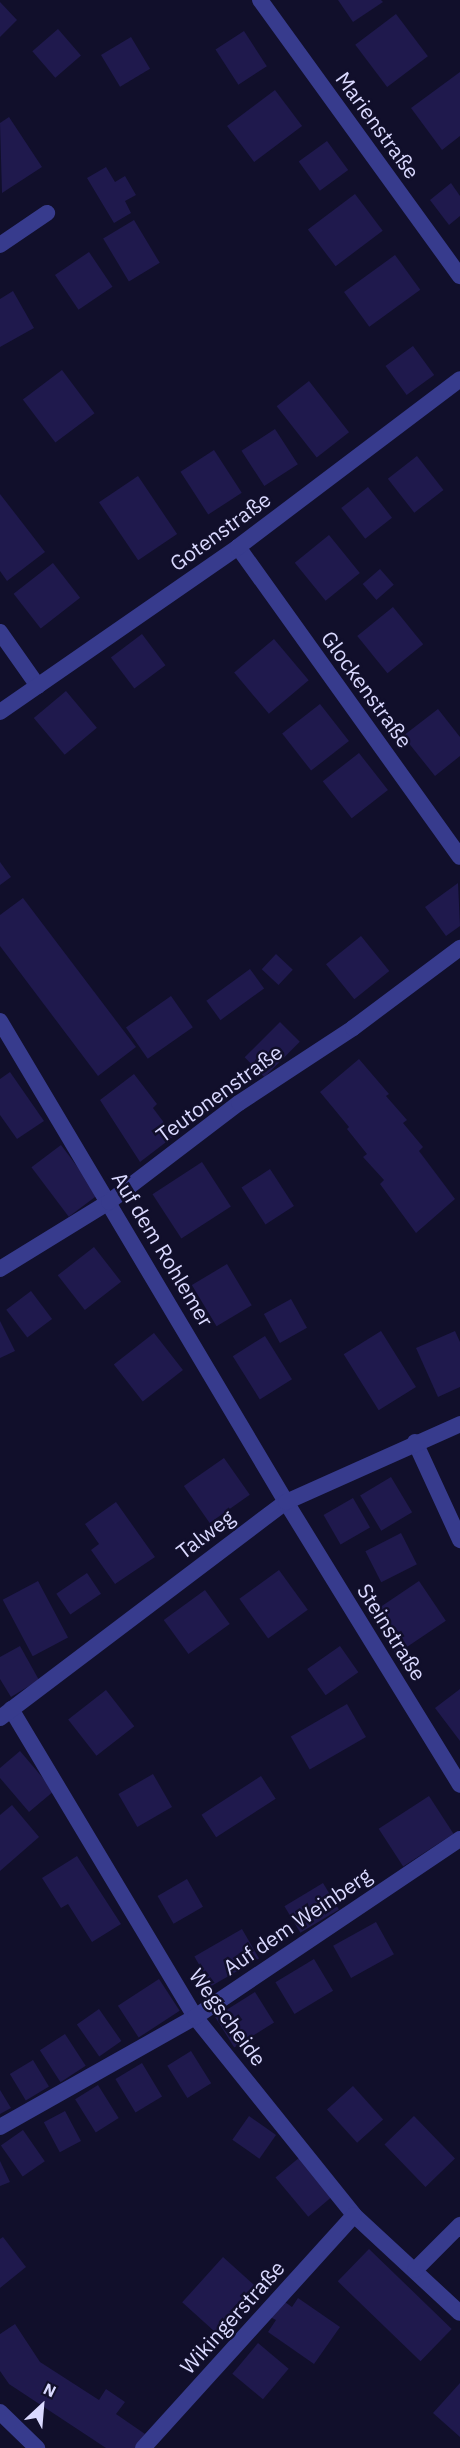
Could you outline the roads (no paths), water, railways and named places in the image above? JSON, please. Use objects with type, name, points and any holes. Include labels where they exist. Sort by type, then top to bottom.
[{"type":"street","name":"Marienstraße","points":[[260,0],[460,276]]},
{"type":"street","points":[[0,245],[47,213]]},
{"type":"street","name":"Gotenstraße","points":[[0,712],[238,547],[460,379]]},
{"type":"street","name":"Glockenstraße","points":[[238,547],[460,857]]},
{"type":"street","points":[[0,632],[38,686]]},
{"type":"street","name":"Teutonenstraße","points":[[0,1269],[109,1202],[239,1103],[353,1028],[460,948]]},
{"type":"street","name":"Auf dem Rohlemer","points":[[0,1021],[286,1502]]},
{"type":"street","name":"Talweg","points":[[5,1714],[286,1502],[415,1442],[460,1424]]},
{"type":"street","points":[[415,1442],[460,1540]]},
{"type":"street","name":"Steinstraße","points":[[286,1502],[460,1785]]},
{"type":"street","name":"Wegscheide","points":[[5,1714],[195,2017],[354,2215],[460,2313]]},
{"type":"street","name":"Auf dem Weinberg","points":[[0,2127],[195,2017],[460,1839]]},
{"type":"street","name":"Wikingerstraße","points":[[143,2448],[354,2215]]},
{"type":"street","points":[[415,2270],[460,2225]]},
{"type":"street","points":[[0,2412],[37,2448]]}]
